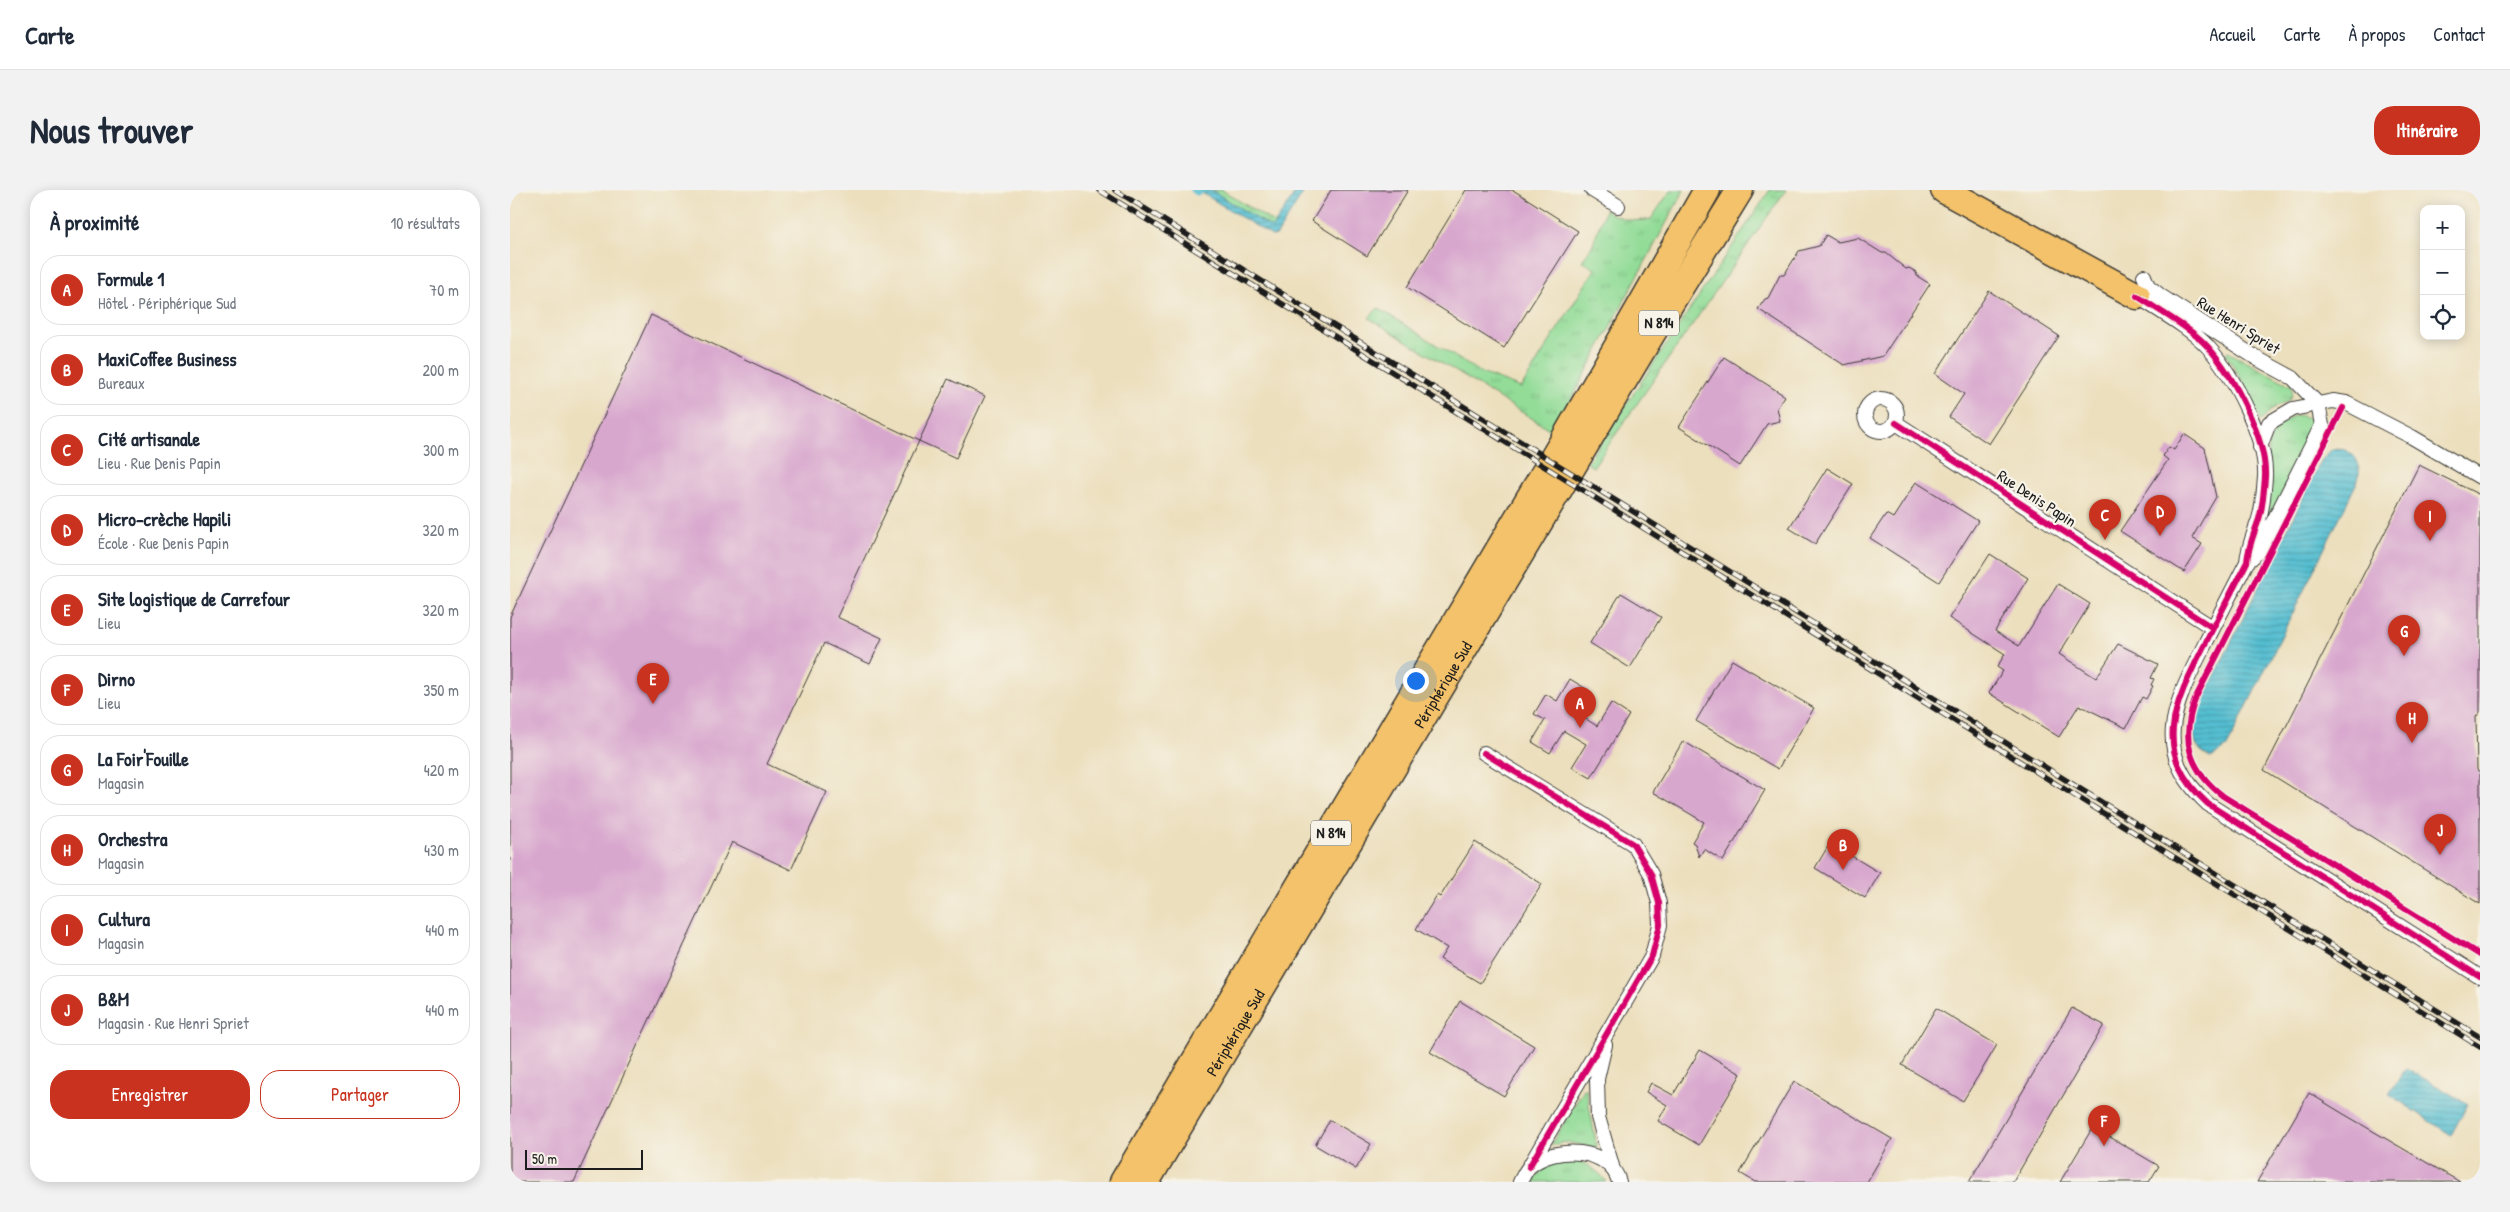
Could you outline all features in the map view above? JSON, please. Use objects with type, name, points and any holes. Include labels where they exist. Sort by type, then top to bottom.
[{"type":"highway","name":"Périphérique Sud","points":[[1123,1182],[1562,443],[1706,190]]},
{"type":"highway","name":"Périphérique Sud","points":[[1146,1182],[1646,344],[1740,190]]},
{"type":"highway","points":[[1944,190],[2140,286]]},
{"type":"street","points":[[1592,190],[1618,206]]},
{"type":"street","name":"Rue Henri Spriet","points":[[2140,286],[2148,286],[2258,359],[2294,378],[2318,404]]},
{"type":"street","name":"Rue Henri Spriet","points":[[2140,286],[2207,346],[2240,394],[2254,424],[2265,474],[2259,518],[2248,548],[2246,562],[2180,692],[2173,716],[2175,755],[2185,779],[2208,804],[2480,977]]},
{"type":"street","points":[[2260,447],[2270,422],[2293,410],[2333,401],[2346,403],[2412,437],[2480,477]]},
{"type":"street","points":[[2246,562],[2258,552],[2322,425],[2318,404]]},
{"type":"street","name":"Rue Denis Papin","points":[[1896,422],[2213,628]]},
{"type":"street","points":[[1484,753],[1632,844],[1651,874],[1658,903],[1660,925],[1652,956],[1520,1182]]},
{"type":"street","points":[[1609,1030],[1597,1079],[1598,1117],[1612,1166],[1619,1182]]},
{"type":"street","points":[[1529,1167],[1541,1159],[1571,1152],[1589,1155],[1612,1166]]},
{"type":"green space","points":[[1211,190],[1222,190],[1276,224],[1272,228]]},
{"type":"green space","points":[[1671,190],[1684,190],[1554,432],[1369,318],[1378,308],[1481,373],[1521,388],[1595,269],[1582,261],[1593,244],[1605,210],[1627,219],[1638,221],[1651,219]]},
{"type":"green space","points":[[1770,190],[1786,190],[1593,467],[1587,463]]},
{"type":"green space","points":[[2228,352],[2292,386],[2290,399],[2274,408],[2260,421],[2250,393],[2225,353]]},
{"type":"green space","points":[[2298,415],[2309,418],[2314,428],[2264,533],[2268,445],[2283,422]]},
{"type":"green space","points":[[1584,1089],[1586,1089],[1597,1148],[1567,1142],[1551,1145]]},
{"type":"green space","points":[[1573,1160],[1584,1163],[1592,1168],[1607,1182],[1533,1182],[1550,1165]]},
{"type":"water","points":[[1202,190],[1211,190],[1272,228],[1297,190],[1305,190],[1277,235],[1272,236],[1202,193]]},
{"type":"water","points":[[2338,448],[2349,452],[2356,459],[2359,468],[2358,480],[2227,747],[2211,758],[2204,754],[2194,739],[2196,713],[2321,461],[2330,451]]},
{"type":"water","points":[[2406,1068],[2468,1104],[2451,1135],[2389,1094]]},
{"type":"building","points":[[1331,190],[1408,190],[1367,256],[1312,221]]},
{"type":"building","points":[[1466,190],[1513,190],[1578,231],[1504,348],[1407,287]]},
{"type":"building","points":[[1826,235],[1838,242],[1858,238],[1882,253],[1886,253],[1906,269],[1909,268],[1916,272],[1917,276],[1930,284],[1883,356],[1844,365],[1758,309],[1765,299],[1768,298],[1780,275],[1784,275],[1799,251],[1819,246]]},
{"type":"building","points":[[1989,291],[2059,336],[1989,444],[1949,417],[1964,394],[1935,374]]},
{"type":"building","points":[[651,315],[919,441],[837,617],[882,638],[870,664],[824,643],[767,764],[827,792],[791,870],[732,842],[574,1182],[510,1182],[510,617]]},
{"type":"building","points":[[1724,357],[1785,396],[1777,408],[1780,421],[1767,424],[1740,466],[1679,427]]},
{"type":"building","points":[[948,379],[985,396],[956,458],[919,441]]},
{"type":"building","points":[[2184,434],[2205,448],[2216,497],[2192,538],[2202,544],[2184,572],[2120,531],[2168,460],[2163,456],[2169,447],[2174,450]]},
{"type":"building","points":[[2419,465],[2480,495],[2480,712],[2476,717],[2477,770],[2480,772],[2480,904],[2264,770]]},
{"type":"building","points":[[1827,468],[1853,484],[1815,544],[1789,528]]},
{"type":"building","points":[[1916,482],[1978,521],[1939,582],[1870,538],[1886,514],[1893,518]]},
{"type":"building","points":[[1990,554],[2028,578],[1995,631],[2019,646],[2058,584],[2090,604],[2059,654],[2096,678],[2118,644],[2158,664],[2151,678],[2154,679],[2151,685],[2153,686],[2146,699],[2142,697],[2126,728],[2079,705],[2059,737],[1989,693],[2003,671],[1997,667],[2005,654],[1949,618]]},
{"type":"building","points":[[1621,593],[1661,617],[1630,668],[1590,643]]},
{"type":"building","points":[[1732,660],[1814,708],[1778,769],[1696,721]]},
{"type":"building","points":[[1570,679],[1588,690],[1575,712],[1597,726],[1611,703],[1629,715],[1591,778],[1572,767],[1586,744],[1564,731],[1550,753],[1532,742],[1545,720],[1534,714],[1546,694],[1557,701]]},
{"type":"building","points":[[1683,741],[1765,790],[1723,861],[1704,849],[1699,857],[1695,844],[1692,842],[1704,822],[1653,792]]},
{"type":"building","points":[[1475,842],[1542,884],[1480,983],[1440,959],[1447,948],[1416,929],[1437,895],[1440,897]]},
{"type":"building","points":[[1830,843],[1880,873],[1865,898],[1815,868]]},
{"type":"building","points":[[1460,1001],[1534,1046],[1504,1096],[1430,1052]]},
{"type":"building","points":[[1936,1008],[1997,1045],[1963,1101],[1902,1065]]},
{"type":"building","points":[[2072,1008],[2104,1025],[2013,1182],[1969,1182]]},
{"type":"building","points":[[1700,1050],[1741,1074],[1699,1145],[1658,1121],[1667,1105],[1646,1092],[1651,1083],[1673,1095]]},
{"type":"building","points":[[1794,1081],[1892,1139],[1867,1182],[1755,1182],[1740,1173]]},
{"type":"building","points":[[2309,1093],[2342,1113],[2460,1182],[2257,1182]]},
{"type":"building","points":[[1330,1120],[1371,1144],[1356,1169],[1315,1145]]},
{"type":"building","points":[[2093,1127],[2159,1166],[2149,1182],[2060,1182]]},
{"type":"waterway","points":[[1192,190],[1197,193],[1202,191]]},
{"type":"railway","points":[[1099,190],[2480,1047]]},
{"type":"railway","points":[[1115,190],[2480,1037]]},
{"type":"cycle path","points":[[2137,296],[2193,333],[2218,359],[2247,408],[2264,462],[2265,477],[2262,504],[2247,562],[2192,670],[2176,710],[2173,747],[2179,766],[2190,785],[2208,804],[2480,977]]},
{"type":"cycle path","points":[[2343,408],[2196,697],[2189,726],[2190,752],[2202,775],[2223,796],[2480,955]]},
{"type":"cycle path","points":[[1896,423],[2213,628]]},
{"type":"cycle path","points":[[1484,753],[1633,844],[1651,874],[1659,903],[1660,925],[1652,956],[1529,1167]]},
{"type":"place","name":"Micro-crèche Hapili","points":[[2160,536]]},
{"type":"place","name":"Cité artisanale","points":[[2105,540]]},
{"type":"place","name":"Cultura","points":[[2430,541]]},
{"type":"place","name":"La Foir'Fouille","points":[[2404,656]]},
{"type":"place","name":"Site logistique de Carrefour","points":[[653,704]]},
{"type":"place","name":"Formule 1","points":[[1580,728]]},
{"type":"place","name":"Orchestra","points":[[2412,743]]},
{"type":"place","name":"B&M","points":[[2440,855]]},
{"type":"place","name":"MaxiCoffee Business","points":[[1843,870]]},
{"type":"place","name":"Dirno","points":[[2104,1146]]}]
